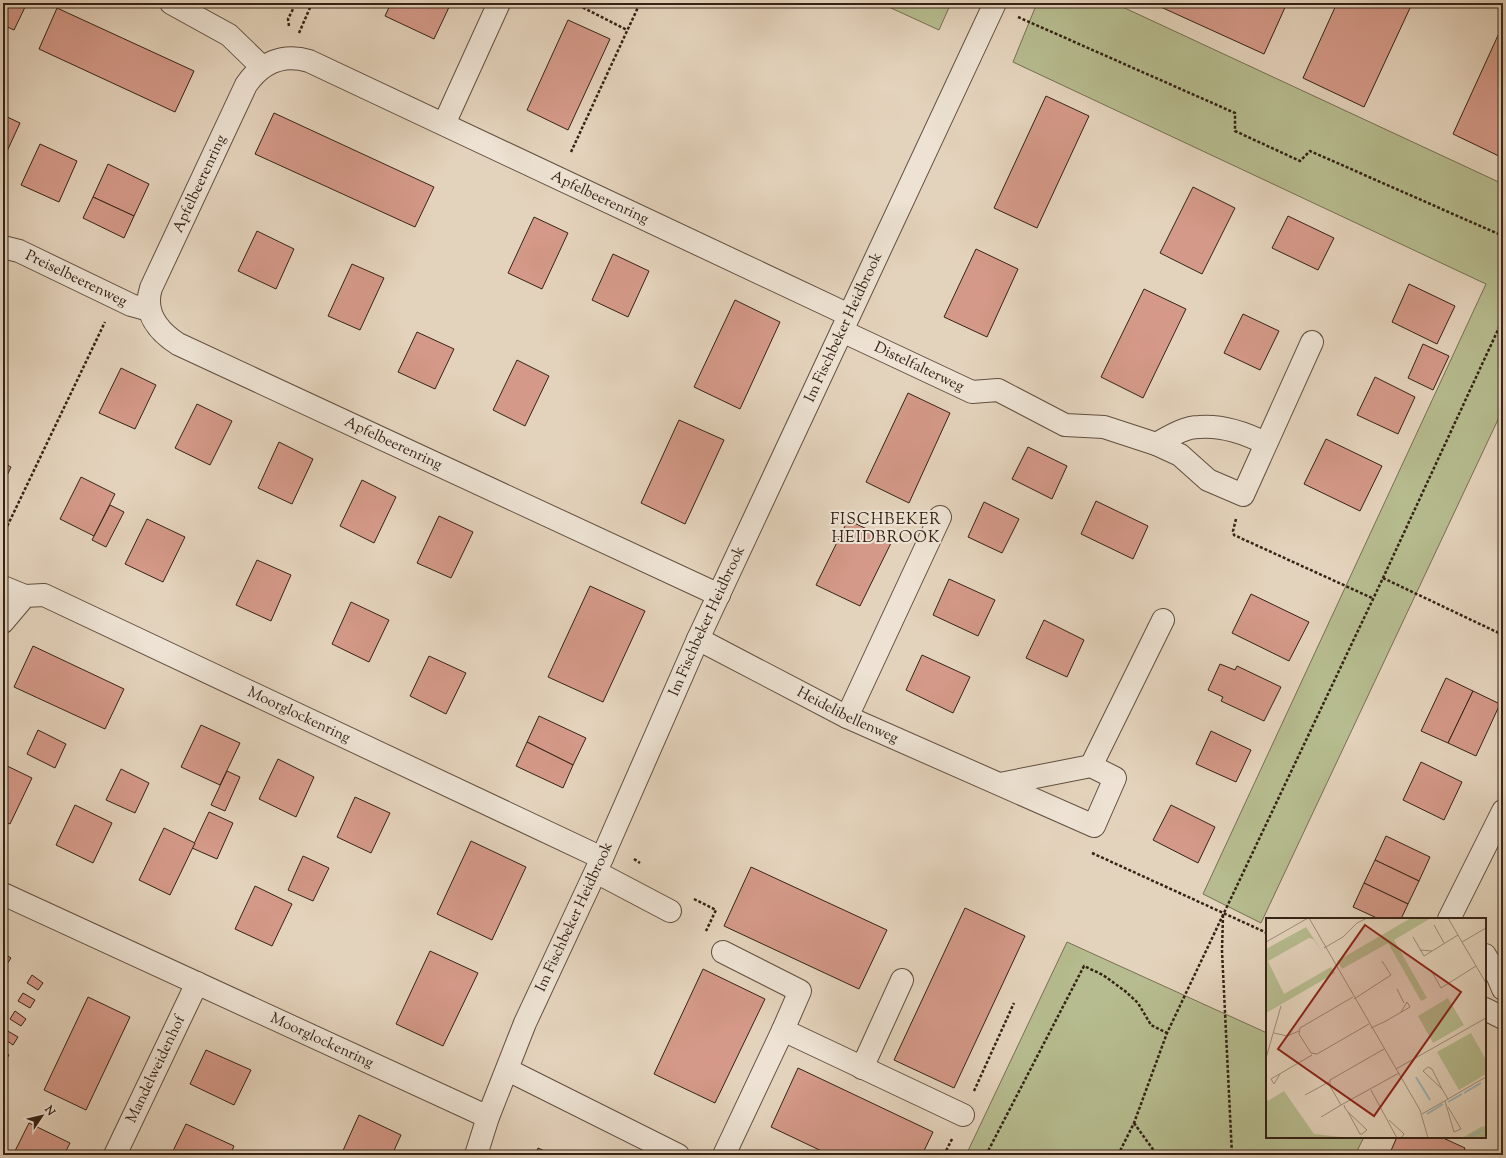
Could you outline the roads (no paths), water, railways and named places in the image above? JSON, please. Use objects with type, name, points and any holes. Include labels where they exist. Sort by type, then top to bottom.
[{"type":"street","points":[[170,3],[229,35],[262,67]]},
{"type":"street","points":[[444,124],[499,3]]},
{"type":"street","name":"Im Fischbeker Heidbrook","points":[[476,1155],[488,1117],[508,1070],[525,1023],[599,865],[698,639],[845,323],[1004,9]]},
{"type":"street","name":"Apfelbeerenring","points":[[718,596],[178,344],[166,336],[156,324],[149,310],[149,294],[157,274],[246,85],[262,67],[277,60],[294,57],[309,61],[444,124],[845,323]]},
{"type":"street","name":"Preiselbeerenweg","points":[[3,247],[19,252],[117,298],[149,310]]},
{"type":"street","name":"Distelfalterweg","points":[[845,323],[972,392],[998,390],[1065,425],[1104,427],[1156,444],[1180,455],[1208,480],[1243,495],[1265,443]]},
{"type":"street","points":[[1156,444],[1182,431],[1199,426],[1221,428],[1245,434],[1265,443],[1312,342]]},
{"type":"street","points":[[847,717],[940,517]]},
{"type":"street","points":[[3,587],[24,596],[3,622]]},
{"type":"street","name":"Moorglockenring","points":[[24,596],[44,595],[599,865],[670,911]]},
{"type":"street","points":[[1000,784],[1091,766],[1163,620]]},
{"type":"street","name":"Heidelibellenweg","points":[[698,639],[847,717],[1094,826],[1115,778],[1091,766]]},
{"type":"street","points":[[1450,918],[1503,811]]},
{"type":"street","name":"Moorglockenring","points":[[3,894],[488,1117]]},
{"type":"street","points":[[723,952],[800,991],[724,1155]]},
{"type":"street","points":[[1486,957],[1498,977],[1503,990]]},
{"type":"street","points":[[862,1068],[902,980]]},
{"type":"street","name":"Mandelweidenhof","points":[[115,1155],[197,983]]},
{"type":"street","points":[[1486,1010],[1503,1018]]},
{"type":"street","points":[[783,1030],[963,1115]]},
{"type":"street","points":[[508,1070],[678,1155]]},
{"type":"district","name":"FISCHBEKER HEIDBROOK","points":[[886,529]]}]
